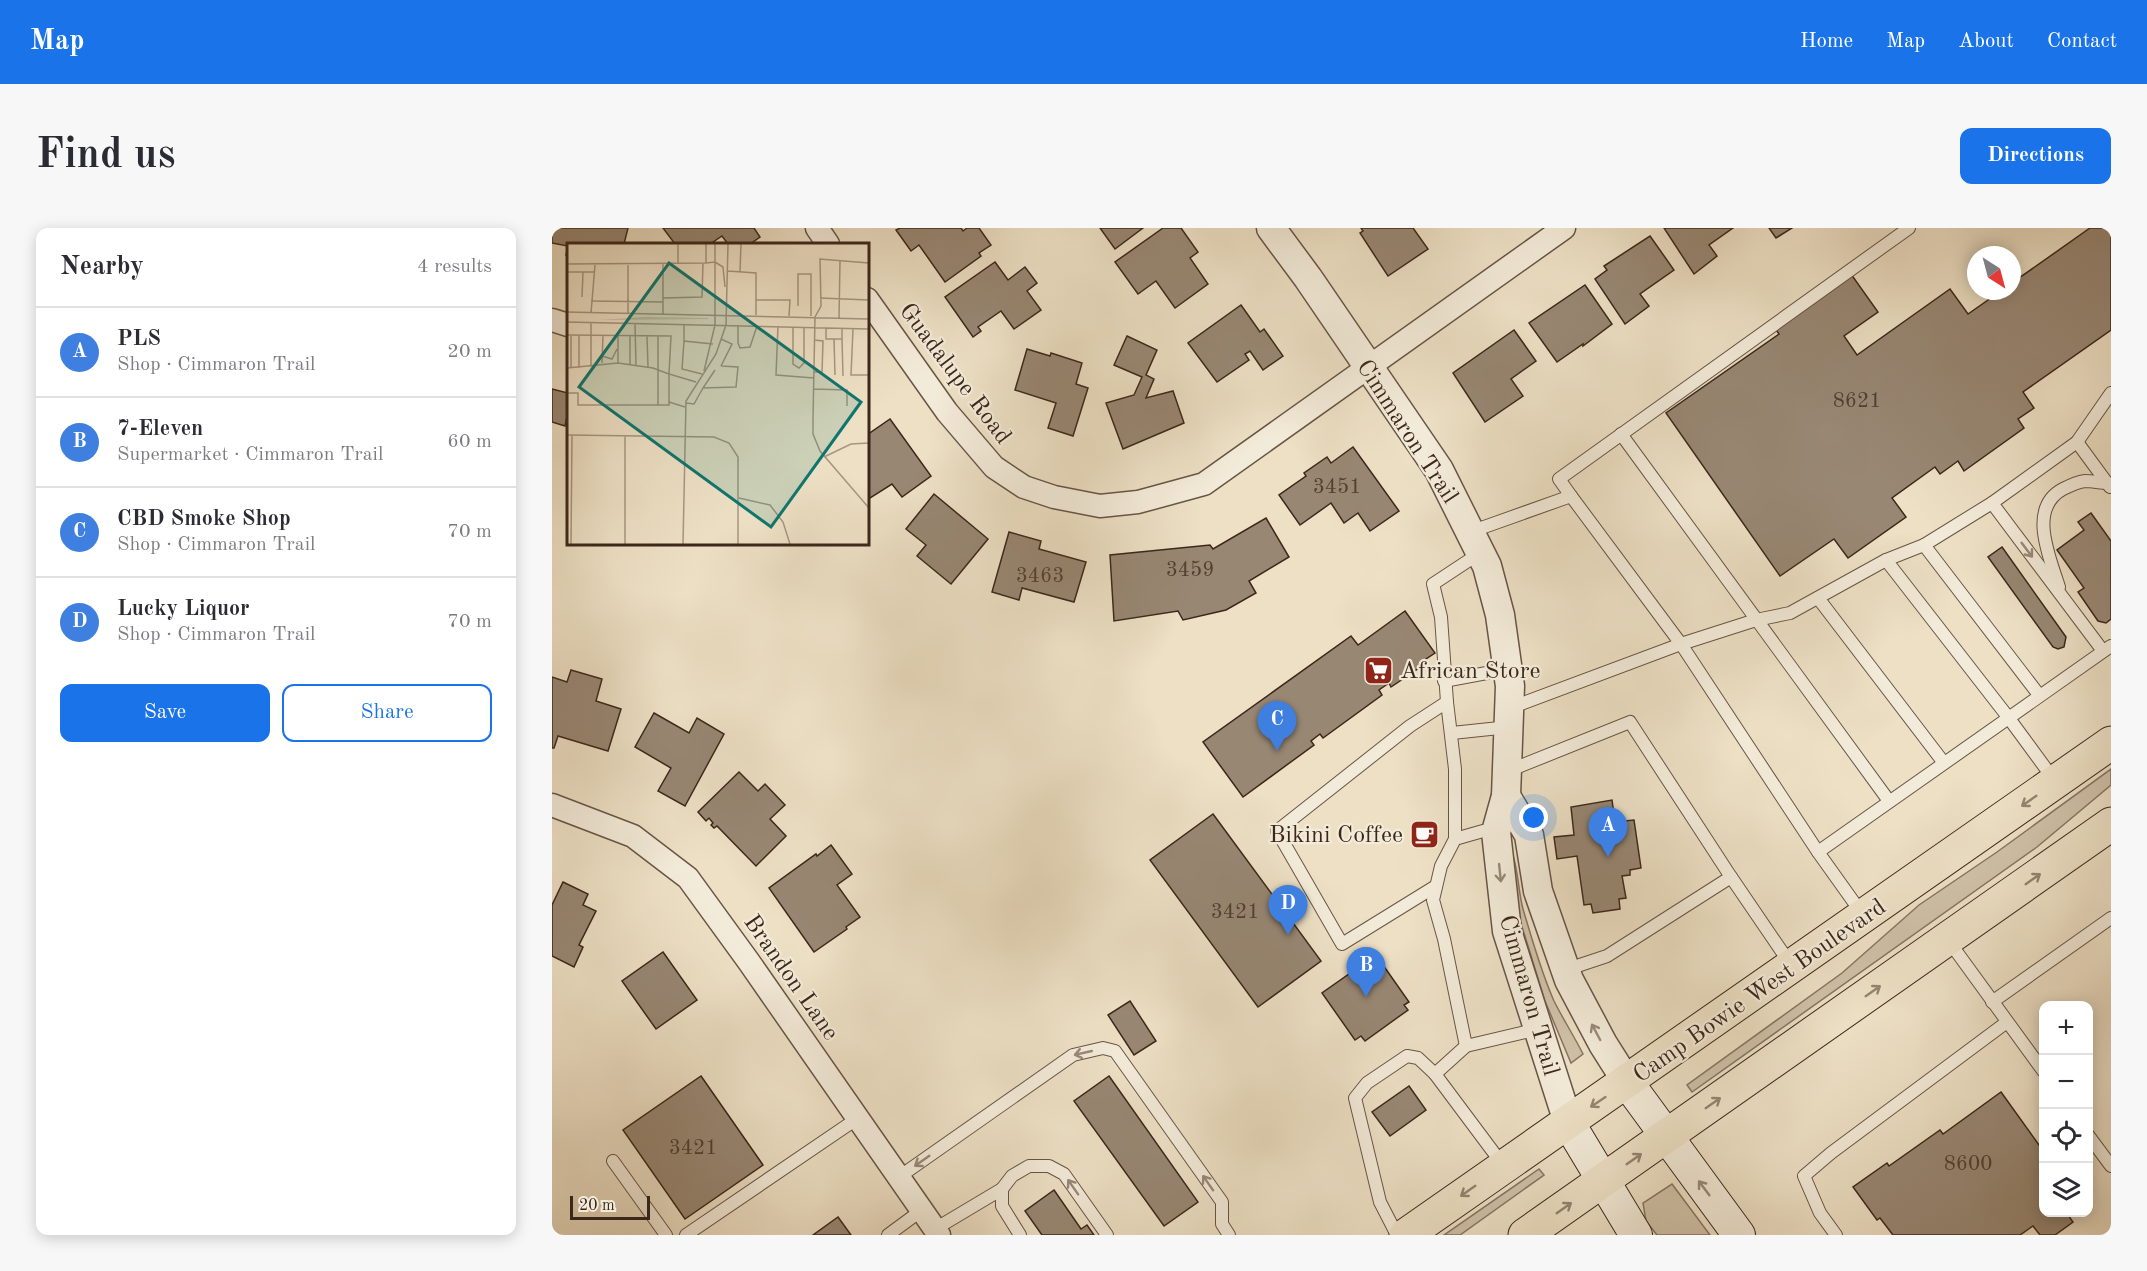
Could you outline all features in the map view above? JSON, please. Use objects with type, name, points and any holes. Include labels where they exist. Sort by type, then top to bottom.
[{"type":"main road","name":"Camp Bowie West Boulevard","points":[[1406,1235],[2111,743]]},
{"type":"main road","points":[[1525,1235],[2111,824]]},
{"type":"main road","points":[[1627,1082],[1665,1137],[1739,1235]]},
{"type":"main road","points":[[1568,1122],[1636,1235]]},
{"type":"street","points":[[817,228],[827,243]]},
{"type":"street","name":"Cimmaron Trail","points":[[1271,228],[1438,470],[1487,566],[1500,615],[1510,686],[1507,784],[1496,832],[1507,931],[1568,1122]]},
{"type":"street","name":"Guadalupe Road","points":[[868,300],[947,412],[994,467],[1024,487],[1054,497],[1100,506],[1138,502],[1204,484],[1564,228]]},
{"type":"street","points":[[552,320],[567,325]]},
{"type":"street","name":"Cimmaron Trail","points":[[1507,784],[1529,835],[1538,891],[1565,970],[1599,1036],[1627,1082]]},
{"type":"street","name":"Brandon Lane","points":[[552,805],[633,836],[688,878],[937,1232]]},
{"type":"lane","points":[[1864,916],[1818,852],[1681,644],[1559,479],[1909,228]]},
{"type":"lane","points":[[1452,733],[1509,717],[1681,644],[1756,620],[1790,613],[1886,560],[1924,545],[1992,503],[2077,442],[2111,393]]},
{"type":"lane","points":[[1621,434],[1889,801]]},
{"type":"lane","points":[[2077,442],[2110,485]]},
{"type":"lane","points":[[2062,597],[2044,530],[2047,504],[2054,494],[2084,481],[2110,485]]},
{"type":"lane","points":[[1466,1046],[1433,900],[1441,866],[1455,839],[1455,770],[1444,681],[1441,617],[1432,584],[1475,543],[1572,496]]},
{"type":"lane","points":[[1818,852],[2107,648],[2062,597],[1992,503]]},
{"type":"lane","points":[[1924,545],[2039,695]]},
{"type":"lane","points":[[1886,560],[2056,782]]},
{"type":"lane","points":[[1818,598],[1944,763]]},
{"type":"lane","points":[[1444,681],[1508,669]]},
{"type":"lane","points":[[1436,886],[1342,944],[1277,831],[1410,726],[1447,702]]},
{"type":"lane","points":[[1507,784],[1630,722],[1731,878],[1792,966]]},
{"type":"lane","points":[[1455,839],[1483,831],[1496,832]]},
{"type":"lane","points":[[1565,970],[1607,957],[1731,878]]},
{"type":"lane","points":[[1992,1002],[2111,918]]},
{"type":"lane","points":[[1947,939],[2039,1066]]},
{"type":"lane","points":[[1836,1235],[1820,1214],[1804,1176],[1831,1153],[2007,1022]]},
{"type":"lane","points":[[1435,1074],[1466,1046],[1538,1029]]},
{"type":"lane","points":[[899,1177],[1072,1055],[1103,1048],[1115,1051],[1222,1202],[1222,1224],[1229,1235]]},
{"type":"lane","points":[[1397,1235],[1380,1203],[1355,1098],[1367,1083],[1407,1056],[1418,1058],[1435,1074],[1504,1167]]},
{"type":"lane","points":[[686,1235],[858,1118]]},
{"type":"lane","points":[[2093,1142],[2111,1166]]},
{"type":"lane","points":[[613,1161],[666,1235]]},
{"type":"lane","points":[[937,1232],[1002,1190],[1012,1176],[1029,1166],[1049,1166],[1064,1174],[1107,1235]]},
{"type":"lane","points":[[1002,1190],[1002,1206],[1020,1235]]},
{"type":"lane","points":[[888,1235],[922,1210]]},
{"type":"shaded area","points":[[2111,769],[2111,785],[2037,847],[1692,1092],[1687,1085],[1842,973],[1919,905],[1997,852]]},
{"type":"shaded area","points":[[1511,850],[1523,909],[1541,967],[1554,1001],[1583,1054],[1571,1063],[1545,1001],[1515,904]]},
{"type":"shaded area","points":[[1539,1169],[1544,1175],[1460,1235],[1444,1235]]},
{"type":"shaded area","points":[[1672,1184],[1710,1235],[1657,1235],[1646,1221],[1643,1203]]},
{"type":"building","points":[[552,228],[628,228],[624,243],[567,243],[567,246],[552,243]]},
{"type":"building","points":[[663,228],[754,228],[760,237],[751,243],[727,243],[722,236],[712,243],[674,243]]},
{"type":"building","points":[[900,228],[961,228],[963,231],[967,228],[979,228],[991,245],[979,253],[981,256],[945,282],[919,245],[911,251],[896,230]]},
{"type":"building","points":[[1100,228],[1143,228],[1115,249]]},
{"type":"building","points":[[1163,228],[1181,228],[1198,252],[1190,258],[1208,284],[1175,308],[1156,281],[1138,294],[1115,262]]},
{"type":"building","points":[[1361,228],[1413,228],[1428,249],[1388,276],[1360,233],[1363,231]]},
{"type":"building","points":[[1664,228],[1733,228],[1709,245],[1717,256],[1694,274]]},
{"type":"building","points":[[1769,228],[1792,228],[1776,238]]},
{"type":"building","points":[[2090,228],[2111,228],[2111,330],[2023,392],[2034,408],[2018,419],[2024,428],[1964,471],[1958,461],[1940,474],[1935,467],[1892,498],[1906,517],[1848,558],[1834,539],[1780,576],[1666,413],[1779,334],[1774,327],[1851,274],[1878,312],[1844,336],[1857,355],[1950,289],[1968,314],[1988,300],[2021,300],[2021,277]]},
{"type":"building","points":[[1650,236],[1674,270],[1640,294],[1649,306],[1625,324],[1595,279],[1607,270],[1604,266]]},
{"type":"building","points":[[995,262],[1008,280],[1025,267],[1037,283],[1027,291],[1041,310],[1014,329],[1001,311],[978,327],[981,331],[973,337],[945,297]]},
{"type":"building","points":[[1585,285],[1612,324],[1557,362],[1529,323]]},
{"type":"building","points":[[1241,305],[1260,332],[1264,329],[1283,356],[1263,370],[1250,351],[1245,354],[1249,360],[1217,382],[1188,343]]},
{"type":"building","points":[[1514,330],[1536,361],[1511,379],[1523,396],[1485,422],[1453,373]]},
{"type":"building","points":[[1127,336],[1157,350],[1146,375],[1154,379],[1146,398],[1173,391],[1184,423],[1123,449],[1106,403],[1134,395],[1142,377],[1114,365]]},
{"type":"building","points":[[1027,349],[1050,356],[1051,353],[1082,363],[1076,384],[1088,388],[1073,436],[1048,428],[1056,403],[1015,390]]},
{"type":"building","points":[[552,389],[567,393],[567,416],[565,426],[552,422]]},
{"type":"building","points":[[890,419],[931,476],[902,497],[892,484],[868,499],[868,434]]},
{"type":"building","points":[[1353,447],[1399,511],[1370,531],[1358,513],[1344,523],[1331,503],[1300,525],[1279,495],[1306,476],[1304,473],[1327,457],[1331,463]]},
{"type":"building","points":[[934,494],[988,539],[951,584],[917,556],[926,545],[906,529]]},
{"type":"building","points":[[2091,513],[2111,541],[2111,619],[2106,623],[2098,621],[2078,592],[2084,588],[2057,550],[2084,530],[2078,522]]},
{"type":"building","points":[[1266,518],[1289,557],[1249,581],[1256,593],[1226,610],[1183,620],[1178,611],[1114,621],[1110,555],[1210,545],[1213,549]]},
{"type":"building","points":[[1009,532],[1041,541],[1039,549],[1086,562],[1074,602],[1022,588],[1019,600],[992,592]]},
{"type":"building","points":[[2002,547],[2066,637],[2064,647],[2058,649],[2053,647],[1988,557]]},
{"type":"building","points":[[1405,611],[1435,653],[1423,661],[1425,664],[1391,687],[1389,683],[1379,690],[1382,695],[1323,738],[1320,734],[1311,741],[1314,745],[1243,797],[1203,742],[1351,636],[1358,645]]},
{"type":"building","points":[[571,670],[602,679],[596,701],[621,709],[608,751],[558,736],[552,748],[552,677],[567,682]]},
{"type":"building","points":[[654,713],[689,733],[697,718],[724,734],[685,806],[658,791],[671,768],[635,747]]},
{"type":"building","points":[[739,772],[758,791],[765,784],[785,805],[770,819],[786,836],[756,866],[717,826],[714,828],[711,825],[713,823],[709,818],[706,821],[698,812]]},
{"type":"building","points":[[1612,800],[1615,822],[1634,820],[1641,868],[1630,870],[1630,875],[1622,876],[1626,898],[1619,899],[1620,909],[1593,913],[1591,904],[1584,905],[1577,856],[1557,859],[1554,837],[1574,835],[1571,807]]},
{"type":"building","points":[[1213,814],[1321,961],[1258,1007],[1150,860]]},
{"type":"building","name":"Bikini Coffee","points":[[1418,824],[1435,832],[1429,844],[1412,836]]},
{"type":"building","points":[[831,845],[852,874],[837,885],[860,917],[814,952],[769,888]]},
{"type":"building","points":[[563,882],[588,894],[583,905],[596,911],[579,945],[583,947],[574,967],[552,956],[552,905]]},
{"type":"building","points":[[663,952],[697,1000],[656,1029],[622,981]]},
{"type":"building","points":[[1376,955],[1409,1002],[1404,1005],[1408,1010],[1365,1041],[1361,1036],[1355,1040],[1322,993]]},
{"type":"building","points":[[1130,1001],[1156,1041],[1134,1055],[1108,1015]]},
{"type":"building","points":[[701,1076],[763,1165],[685,1219],[623,1130]]},
{"type":"building","points":[[1109,1076],[1198,1202],[1164,1226],[1074,1101]]},
{"type":"building","points":[[1409,1086],[1426,1110],[1390,1136],[1372,1112]]},
{"type":"building","points":[[2001,1092],[2039,1145],[2039,1217],[2070,1217],[2073,1222],[2055,1235],[2040,1235],[2033,1226],[2020,1235],[1893,1235],[1880,1218],[1877,1220],[1853,1187],[1887,1163],[1889,1166],[1940,1130],[1943,1134]]},
{"type":"building","points":[[1054,1190],[1081,1229],[1087,1225],[1094,1235],[1042,1235],[1025,1211]]},
{"type":"building","points":[[838,1217],[851,1235],[813,1235]]},
{"type":"place","name":"African Store","points":[[1379,670]]},
{"type":"place","name":"CBD Smoke Shop","points":[[1277,751]]},
{"type":"place","name":"Bikini Coffee","points":[[1424,834]]},
{"type":"place","name":"PLS","points":[[1608,857]]},
{"type":"place","name":"Lucky Liquor","points":[[1288,935]]},
{"type":"place","name":"7-Eleven","points":[[1366,997]]}]
